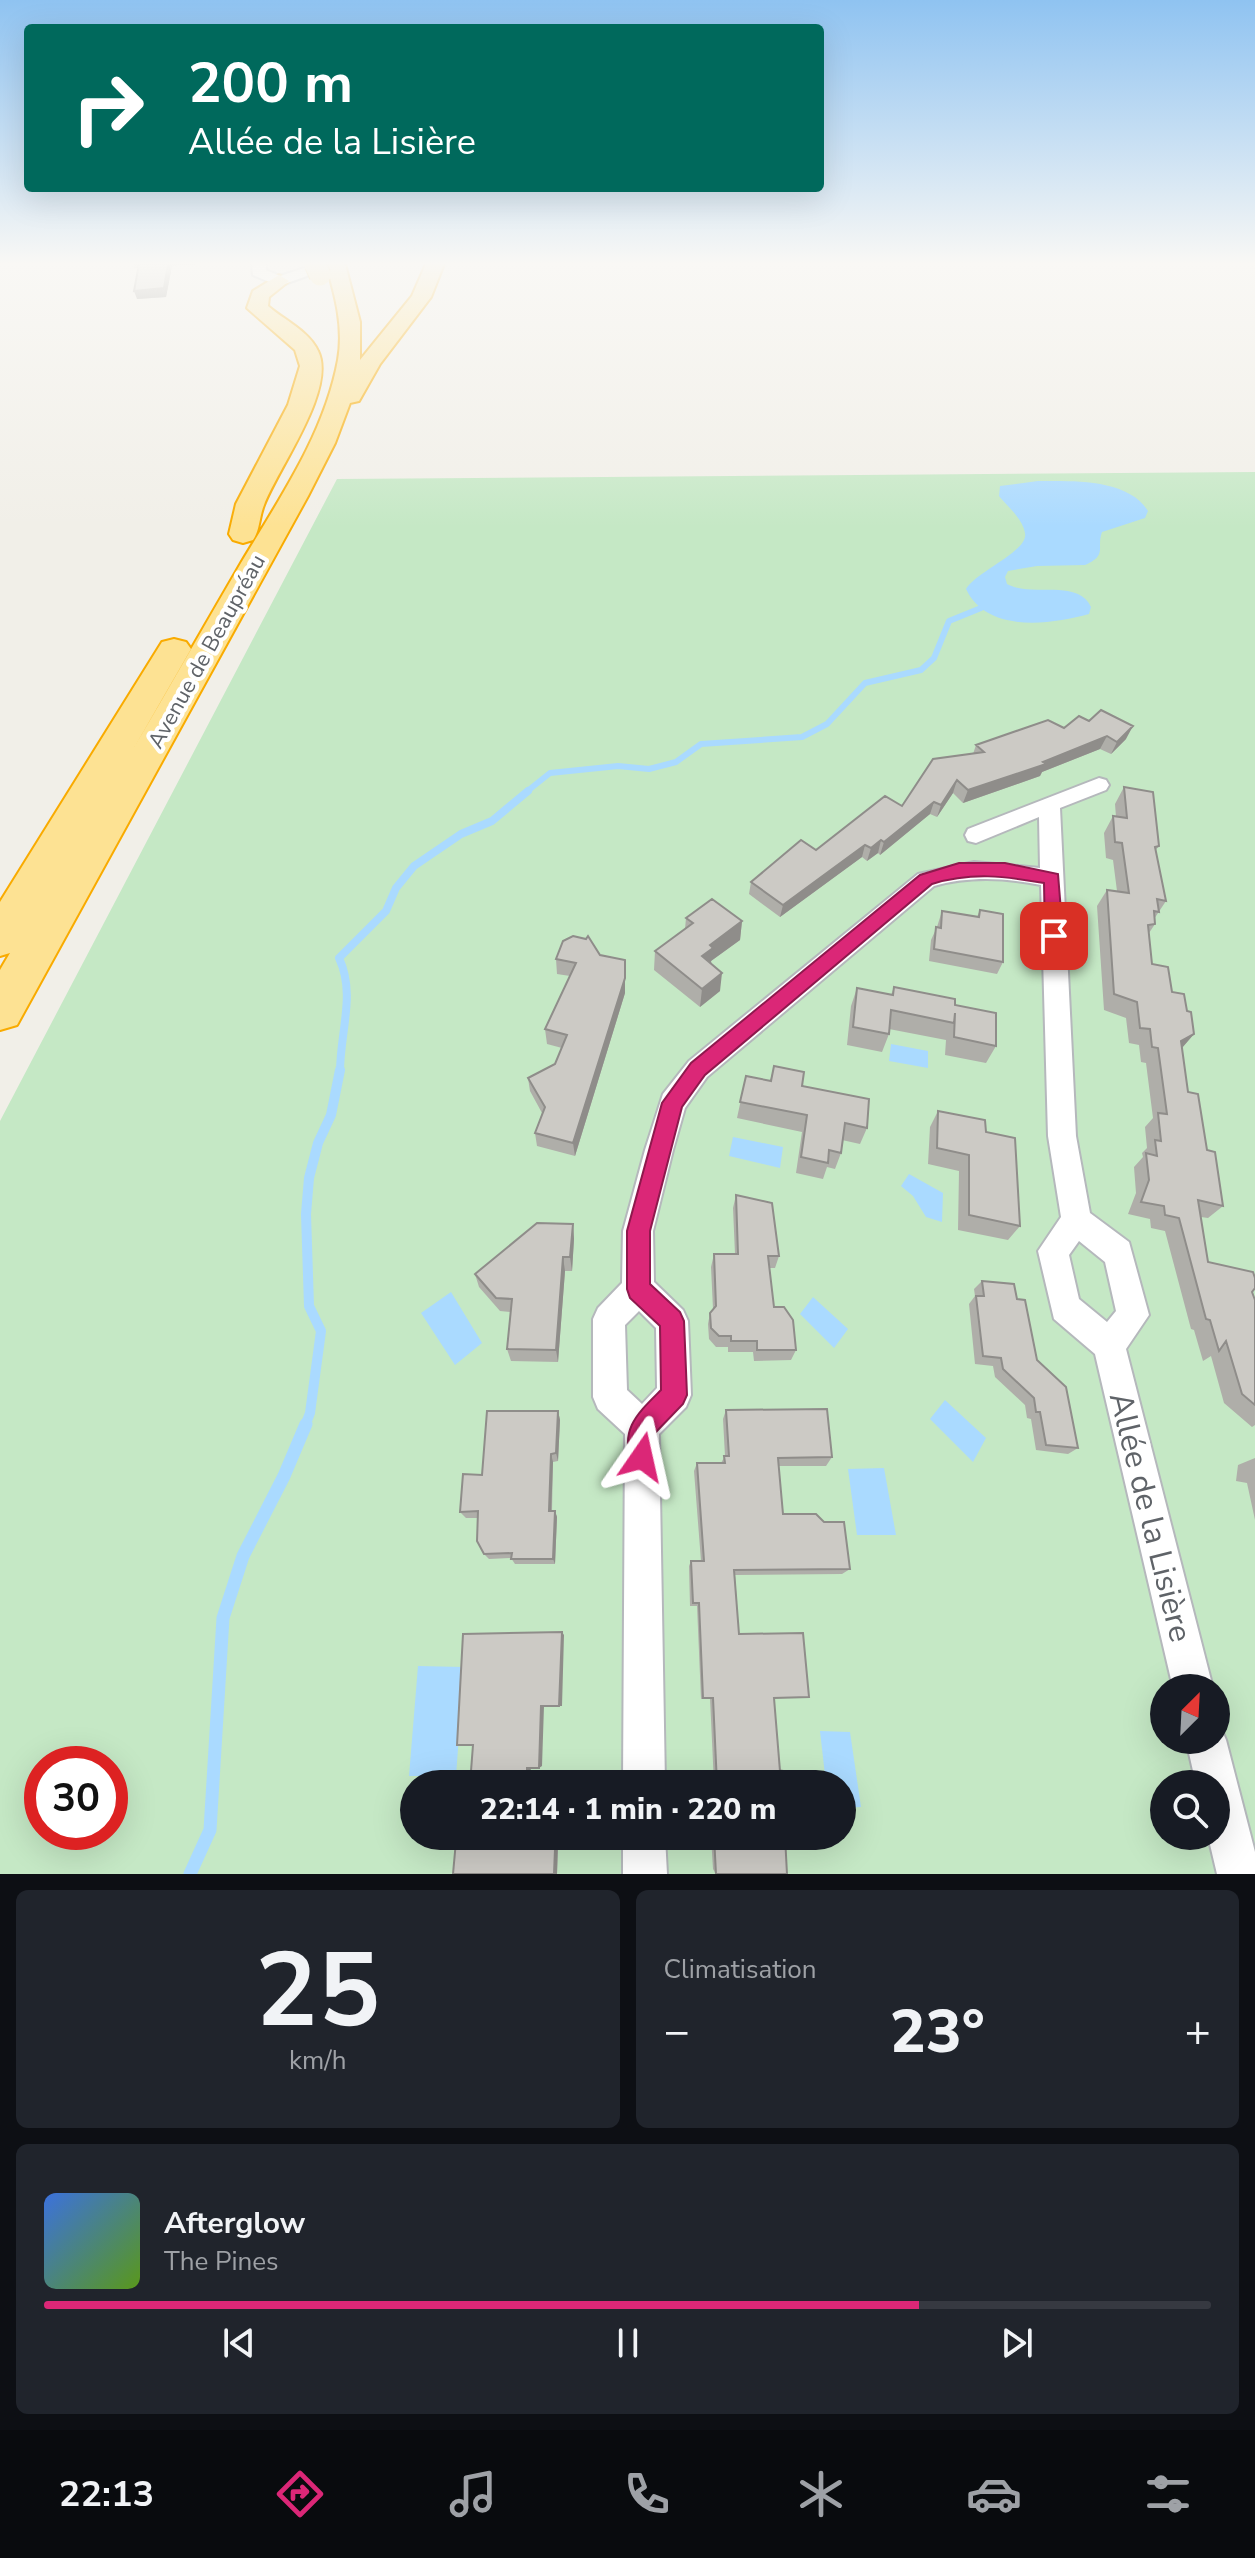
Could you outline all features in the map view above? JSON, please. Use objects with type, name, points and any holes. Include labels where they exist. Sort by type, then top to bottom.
[{"type":"highway","points":[[243,534],[249,506],[299,409],[312,367],[307,351]]},
{"type":"highway","name":"Avenue de Beaupréau","points":[[0,939],[243,534],[305,423],[325,364],[326,351]]},
{"type":"highway","name":"Avenue de Beaupréau","points":[[0,1011],[309,466],[329,425],[349,351]]},
{"type":"highway","points":[[309,466],[337,428],[367,363],[376,351]]},
{"type":"street","points":[[976,835],[1099,785]]},
{"type":"street","points":[[1049,804],[1062,1136],[1077,1221],[1118,1253],[1133,1315],[1109,1345],[1065,1308],[1053,1251],[1077,1221]]},
{"type":"street","points":[[642,1427],[610,1397],[609,1319],[638,1289],[638,1231],[659,1150],[673,1103],[698,1069],[926,880],[959,869],[1005,869],[1052,879]]},
{"type":"street","points":[[638,1289],[672,1321],[674,1395],[642,1427],[644,1770]]},
{"type":"street","name":"Allée de la Lisière","points":[[1109,1345],[1190,1674]]},
{"type":"street","points":[[1209,1754],[1239,1874]]},
{"type":"street","points":[[644,1850],[645,1874]]},
{"type":"green space","points":[[1255,472],[1255,1874],[0,1874],[0,1121],[337,479]]},
{"type":"water","points":[[1038,481],[1082,482],[1113,487],[1139,500],[1148,511],[1145,518],[1102,532],[1097,558],[1085,565],[1037,566],[1008,571],[1005,577],[1007,584],[1017,588],[1076,593],[1085,598],[1091,607],[1089,614],[1038,623],[1004,619],[988,613],[966,589],[1024,540],[1021,523],[999,496],[1000,486]]},
{"type":"water","points":[[891,1044],[928,1051],[928,1068],[889,1061]]},
{"type":"water","points":[[733,1137],[783,1147],[780,1168],[729,1156]]},
{"type":"water","points":[[909,1174],[943,1193],[942,1222],[926,1217],[913,1196],[901,1186]]},
{"type":"water","points":[[451,1292],[482,1343],[455,1365],[421,1313]]},
{"type":"water","points":[[813,1297],[848,1329],[834,1348],[800,1314]]},
{"type":"water","points":[[945,1400],[986,1438],[973,1462],[930,1419]]},
{"type":"water","points":[[884,1468],[896,1535],[857,1535],[848,1469]]},
{"type":"water","points":[[418,1666],[464,1667],[456,1770],[409,1770]]},
{"type":"water","points":[[820,1731],[850,1732],[856,1770],[824,1770]]},
{"type":"water","points":[[856,1773],[861,1807],[856,1807]]},
{"type":"building","points":[[1101,710],[1133,726],[1117,742],[1107,736],[1043,762],[1046,764],[968,790],[957,780],[941,805],[934,802],[884,842],[881,840],[871,848],[865,845],[783,905],[751,882],[801,840],[816,850],[885,796],[902,806],[933,759],[984,752],[976,745],[1048,720],[1064,728],[1079,716],[1089,721]]},
{"type":"building","points":[[1124,787],[1153,792],[1159,846],[1155,847],[1166,901],[1157,899],[1159,912],[1154,911],[1155,924],[1148,925],[1152,964],[1168,967],[1172,992],[1184,994],[1187,1011],[1191,1012],[1194,1034],[1181,1041],[1188,1092],[1198,1094],[1207,1150],[1215,1152],[1223,1206],[1198,1200],[1208,1262],[1253,1272],[1255,1278],[1252,1292],[1255,1300],[1255,1405],[1242,1394],[1226,1341],[1219,1351],[1210,1320],[1206,1319],[1179,1218],[1165,1215],[1164,1206],[1141,1202],[1149,1180],[1146,1153],[1157,1156],[1155,1140],[1161,1141],[1158,1113],[1167,1114],[1158,1048],[1152,1047],[1150,1029],[1140,1028],[1137,1002],[1114,994],[1107,890],[1129,893],[1122,843],[1115,842],[1113,816],[1127,818]]},
{"type":"building","points":[[712,899],[742,921],[710,945],[713,948],[702,956],[722,973],[702,989],[655,951],[693,923],[686,918]]},
{"type":"building","points":[[980,910],[1003,914],[1003,962],[934,949],[936,927],[941,928],[942,911],[979,917]]},
{"type":"building","points":[[573,936],[586,939],[588,936],[600,955],[625,960],[625,978],[573,1143],[535,1133],[545,1107],[528,1078],[555,1064],[567,1035],[545,1029],[576,963],[556,959],[563,941]]},
{"type":"building","points":[[894,987],[955,999],[955,1005],[996,1013],[996,1046],[954,1037],[955,1013],[954,1023],[891,1010],[889,1034],[853,1027],[857,988],[893,995]]},
{"type":"building","points":[[774,1066],[804,1072],[802,1086],[869,1099],[867,1128],[845,1123],[841,1153],[829,1150],[828,1163],[801,1157],[807,1115],[740,1102],[746,1076],[771,1081]]},
{"type":"building","points":[[938,1111],[985,1120],[986,1132],[1015,1138],[1020,1226],[969,1215],[969,1155],[937,1148]]},
{"type":"building","points":[[736,1195],[772,1203],[779,1256],[768,1256],[774,1307],[784,1307],[793,1320],[796,1350],[757,1350],[757,1341],[731,1341],[731,1336],[719,1336],[711,1328],[710,1313],[716,1306],[714,1254],[738,1254]]},
{"type":"building","points":[[537,1223],[573,1224],[570,1257],[563,1257],[556,1350],[507,1349],[512,1299],[496,1298],[475,1274]]},
{"type":"building","points":[[982,1281],[1014,1284],[1017,1299],[1025,1300],[1037,1360],[1066,1387],[1078,1448],[1046,1445],[1034,1398],[1003,1369],[1001,1358],[983,1356],[976,1296],[984,1296]]},
{"type":"building","points":[[827,1409],[832,1457],[778,1458],[783,1514],[816,1514],[824,1522],[844,1522],[850,1569],[734,1570],[739,1634],[803,1633],[809,1697],[774,1698],[780,1770],[716,1770],[713,1698],[703,1698],[699,1603],[693,1603],[691,1561],[704,1561],[697,1463],[725,1463],[724,1456],[729,1456],[726,1410]]},
{"type":"building","points":[[487,1411],[558,1411],[556,1453],[551,1454],[549,1511],[555,1511],[553,1559],[511,1559],[512,1553],[484,1554],[477,1541],[478,1511],[460,1512],[463,1474],[482,1475]]},
{"type":"building","points":[[562,1632],[559,1706],[541,1706],[539,1768],[471,1770],[473,1745],[457,1745],[463,1634]]},
{"type":"building","points":[[455,1850],[555,1850],[554,1874],[453,1874]]},
{"type":"building","points":[[715,1850],[786,1850],[787,1874],[716,1874]]},
{"type":"waterway","points":[[525,793],[550,773],[618,766],[649,769],[676,762],[701,744],[802,737],[827,724],[865,683],[921,670],[934,658],[949,621],[981,608]]},
{"type":"waterway","points":[[340,1072],[347,999],[339,958],[386,911],[396,888],[414,866],[461,834],[492,821],[528,791]]},
{"type":"waterway","points":[[305,1426],[310,1413],[321,1331],[309,1306],[306,1214],[309,1178],[318,1143],[331,1115],[340,1070]]},
{"type":"waterway","points":[[190,1874],[210,1830],[223,1618],[243,1556],[284,1476],[306,1424]]},
{"type":"route","points":[[642,1457],[642,1427],[674,1395],[672,1321],[638,1289],[638,1231],[673,1103],[698,1069],[926,880],[959,869],[1005,869],[1052,879],[1054,936]]}]
